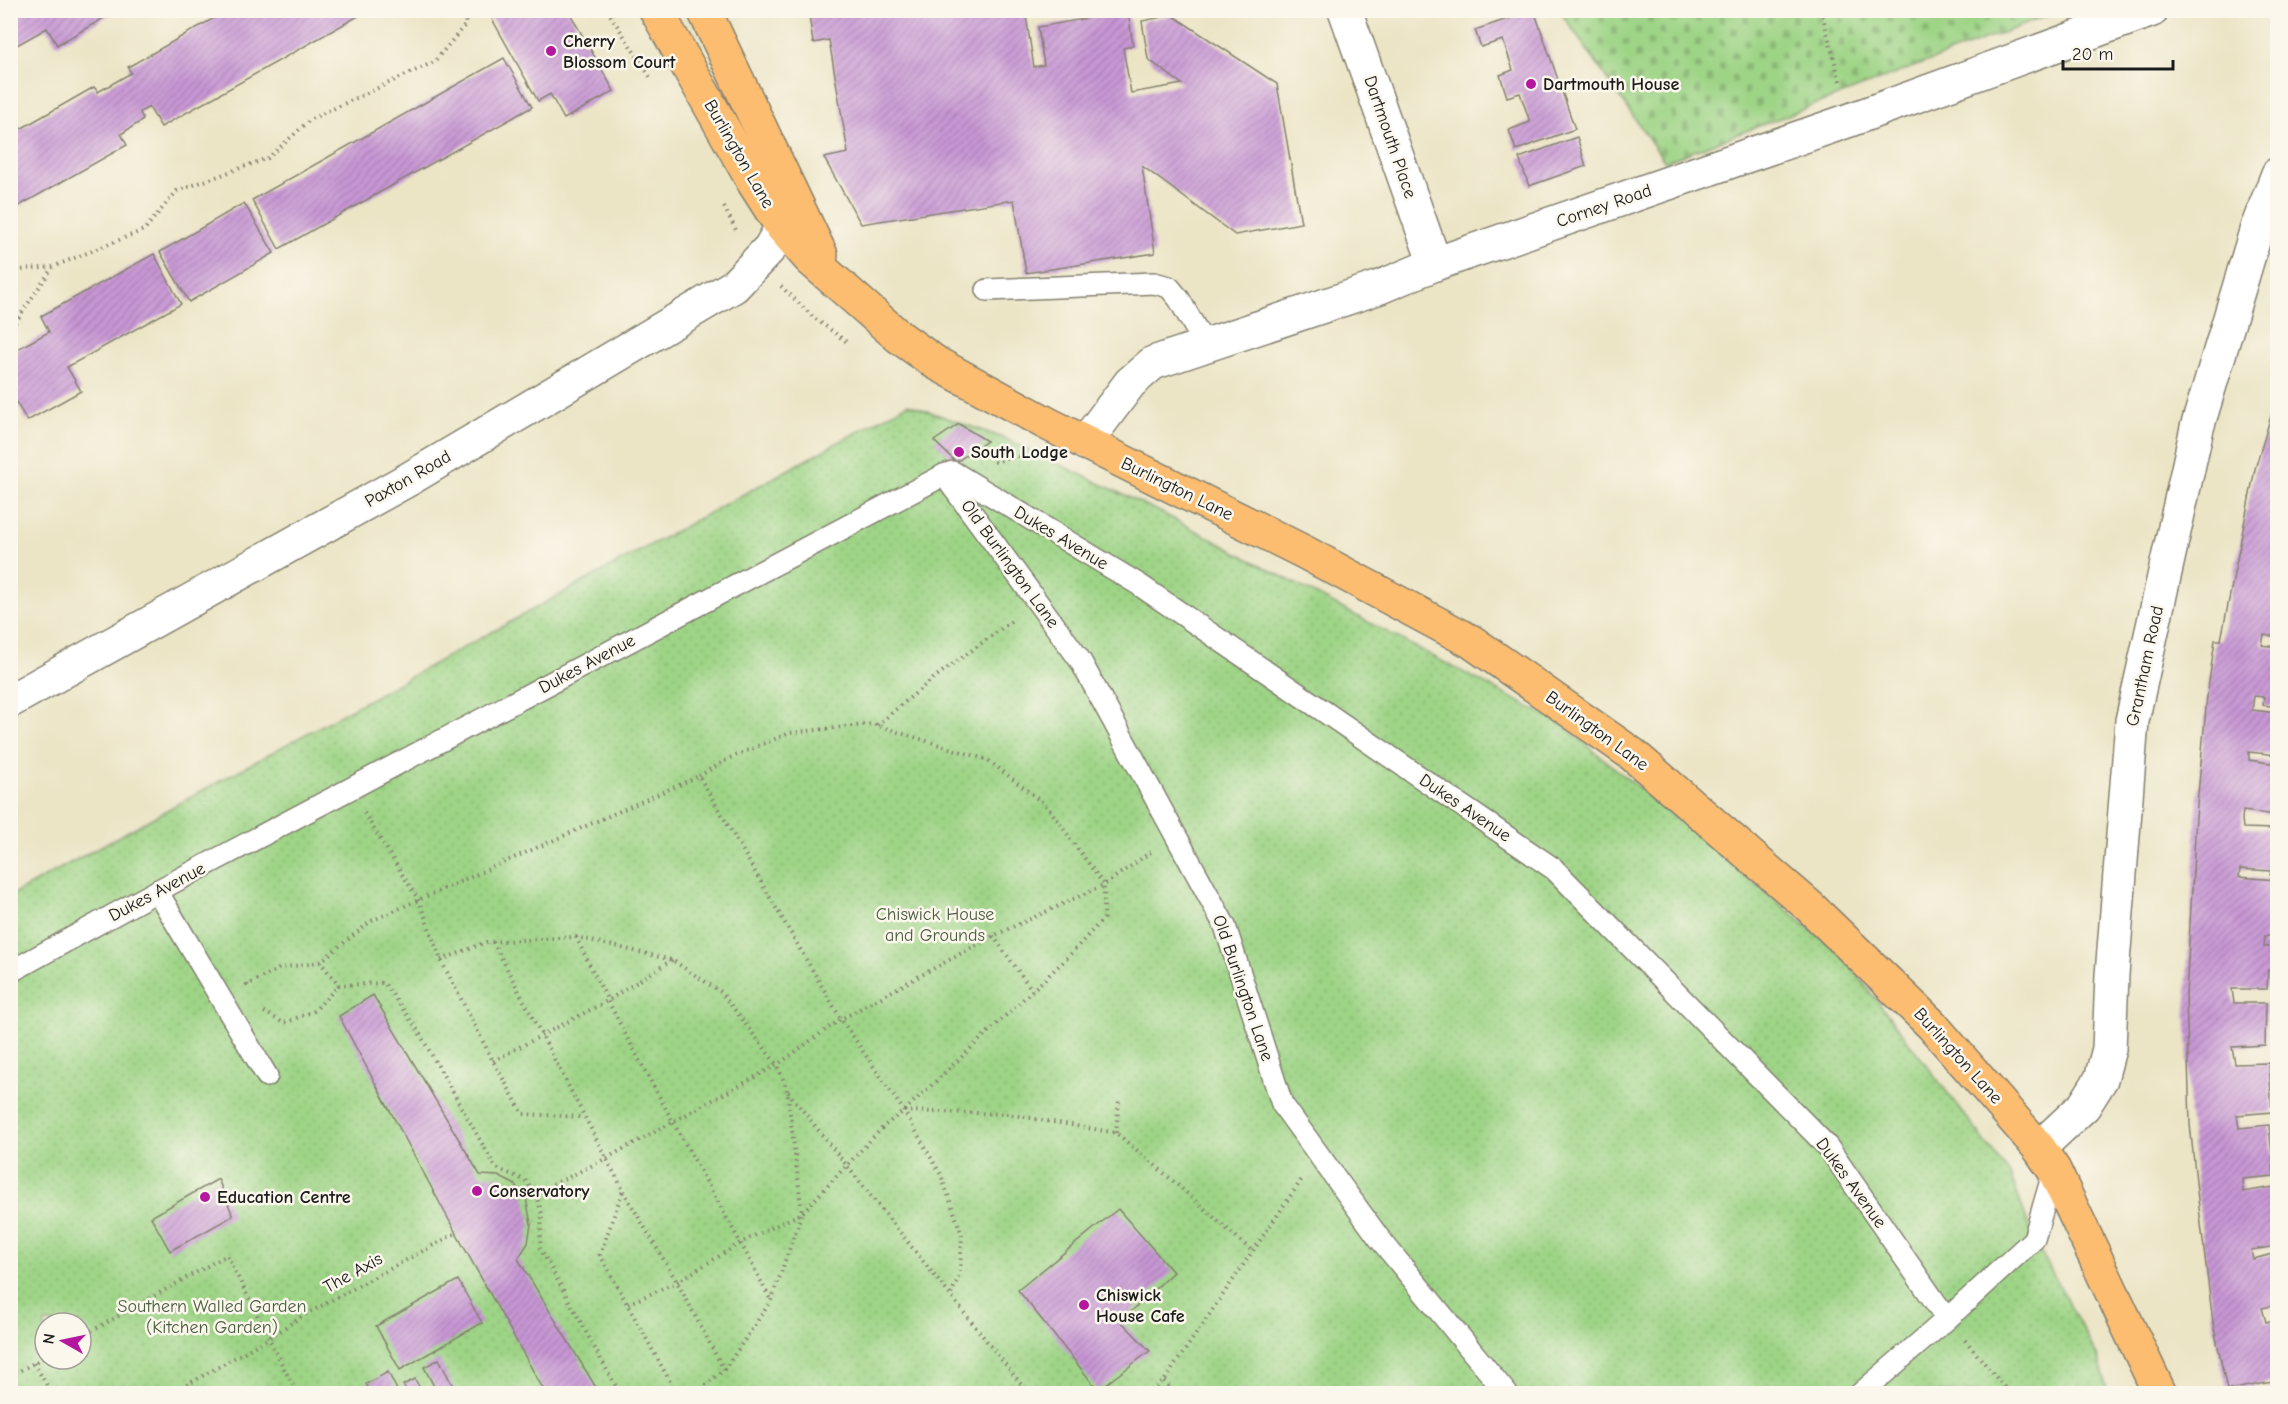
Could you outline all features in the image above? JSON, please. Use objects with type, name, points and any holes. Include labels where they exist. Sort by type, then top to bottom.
[{"type":"highway","name":"Burlington Lane","points":[[656,10],[754,183],[782,227],[810,259],[898,336],[936,363],[1085,443],[1304,552],[1472,642],[1632,754],[1810,907],[1931,1024],[2047,1159],[2160,1394]]},
{"type":"highway","points":[[674,10],[691,70]]},
{"type":"highway","name":"Burlington Lane","points":[[704,10],[818,248],[839,285]]},
{"type":"street","name":"Dartmouth Place","points":[[1346,10],[1435,264]]},
{"type":"street","name":"Corney Road","points":[[1085,443],[1131,383],[1153,363],[1380,287],[1435,264],[1850,120],[2152,10]]},
{"type":"street","name":"Grantham Road","points":[[2047,1159],[2102,1079],[2109,1049],[2112,975],[2132,722],[2197,428],[2257,228],[2277,174]]},
{"type":"street","name":"Paxton Road","points":[[10,701],[409,479],[734,286],[770,249],[782,227]]},
{"type":"lane","points":[[987,290],[1161,285],[1168,287],[1179,298],[1205,345]]},
{"type":"lane","name":"Dukes Avenue","points":[[10,972],[157,891],[953,472],[1137,584],[1554,869],[1827,1146],[1947,1319]]},
{"type":"lane","name":"Old Burlington Lane","points":[[944,475],[1080,660],[1225,926],[1282,1104],[1379,1238],[1507,1394]]},
{"type":"lane","points":[[157,891],[267,1076]]},
{"type":"lane","points":[[1860,1394],[1947,1319],[2034,1239],[2047,1159]]},
{"type":"path","points":[[10,270],[52,267],[144,230],[177,191],[268,158],[311,119],[434,62],[466,24],[462,10]]},
{"type":"path","points":[[1821,10],[1850,120]]},
{"type":"path","points":[[2272,10],[2277,13]]},
{"type":"path","points":[[10,326],[15,323],[52,267]]},
{"type":"path","points":[[776,282],[812,316],[854,348]]},
{"type":"path","points":[[876,725],[934,678],[1037,602]]},
{"type":"path","points":[[250,992],[247,985],[280,968],[320,962],[371,921],[699,776],[730,758],[789,733],[876,725],[988,760],[1047,806],[1104,885],[1104,918],[1066,959],[904,1111],[884,1126],[802,1213],[742,1242],[677,1282],[628,1304]]},
{"type":"path","points":[[699,776],[841,1019],[904,1111],[941,1175],[962,1235],[960,1272],[951,1295]]},
{"type":"path","points":[[365,815],[419,901],[441,960],[523,1114],[584,1117]]},
{"type":"path","points":[[526,1198],[605,1159],[777,1065],[841,1019],[993,936],[1104,885],[1175,835]]},
{"type":"path","points":[[993,936],[1032,990]]},
{"type":"path","points":[[441,960],[486,942],[576,937],[672,960],[721,992],[777,1065],[787,1089],[1029,1394]]},
{"type":"path","points":[[576,937],[607,1001],[742,1242],[771,1301]]},
{"type":"path","points":[[493,942],[605,1159],[677,1282],[724,1370]]},
{"type":"path","points":[[493,1061],[607,1001],[672,960]]},
{"type":"path","points":[[320,962],[339,985]]},
{"type":"path","points":[[256,1007],[284,1023],[314,1011],[339,985],[384,983],[417,1029],[496,1168],[525,1180],[536,1193],[542,1215],[540,1248],[620,1394]]},
{"type":"path","points":[[694,1394],[724,1370],[771,1301],[802,1213],[787,1089]]},
{"type":"path","points":[[1116,1133],[1119,1100]]},
{"type":"path","points":[[904,1111],[1008,1114],[1116,1133],[1252,1251]]},
{"type":"path","points":[[1146,1394],[1164,1381],[1319,1154]]},
{"type":"path","points":[[622,1190],[600,1255],[677,1394]]},
{"type":"path","name":"The Axis","points":[[171,1394],[269,1338],[298,1318],[456,1233]]},
{"type":"path","points":[[93,1330],[227,1255],[297,1394]]},
{"type":"path","points":[[1947,1319],[2010,1394]]},
{"type":"path","points":[[10,1376],[33,1364]]},
{"type":"path","points":[[39,1371],[52,1394]]},
{"type":"path","points":[[1164,1381],[1175,1394]]},
{"type":"green space","points":[[1560,11],[2060,11],[1665,162]]},
{"type":"green space","name":"Chiswick House and Grounds","points":[[908,404],[1006,439],[1164,514],[1561,724],[1842,955],[2010,1174],[2034,1239],[2099,1359],[2108,1393],[11,1393],[10,896]]},
{"type":"building","points":[[10,10],[109,10],[111,14],[57,45],[47,28],[10,49]]},
{"type":"building","points":[[228,10],[369,10],[161,127],[149,107],[140,112],[143,120],[121,134],[127,145],[10,211],[10,135],[94,87],[98,92],[131,73],[128,67]]},
{"type":"building","name":"Cherry Blossom Court","points":[[487,10],[568,10],[614,91],[564,119],[550,94],[538,101]]},
{"type":"building","points":[[836,10],[1025,10],[1034,67],[1044,65],[1038,27],[1128,11],[1133,46],[1123,48],[1131,93],[1182,84],[1148,59],[1142,21],[1172,15],[1277,84],[1301,223],[1235,235],[1142,166],[1155,253],[1026,273],[1014,200],[861,224],[824,158],[848,153],[829,40],[813,43],[809,15]]},
{"type":"building","name":"Dartmouth House","points":[[1534,10],[1575,129],[1516,150],[1509,130],[1530,122],[1520,93],[1507,97],[1500,75],[1513,70],[1503,40],[1481,47],[1475,30]]},
{"type":"building","points":[[504,58],[532,107],[279,249],[252,200]]},
{"type":"building","points":[[1577,137],[1586,166],[1529,186],[1519,158]]},
{"type":"building","points":[[244,203],[274,253],[189,302],[160,252]]},
{"type":"building","points":[[154,254],[181,304],[67,367],[81,391],[27,421],[10,391],[10,353],[49,332],[41,316]]},
{"type":"building","points":[[2277,396],[2277,575],[2273,590],[2277,590],[2277,637],[2264,635],[2262,645],[2277,647],[2277,707],[2263,705],[2264,697],[2254,696],[2252,710],[2277,713],[2277,755],[2249,752],[2249,760],[2277,764],[2277,815],[2243,811],[2242,819],[2243,828],[2274,829],[2273,852],[2277,853],[2277,875],[2270,875],[2271,871],[2240,869],[2239,877],[2277,880],[2277,936],[2265,936],[2264,947],[2277,946],[2277,969],[2268,970],[2267,989],[2232,989],[2234,1003],[2266,1003],[2265,1045],[2232,1047],[2235,1064],[2269,1063],[2272,1112],[2237,1115],[2239,1128],[2269,1125],[2274,1176],[2242,1179],[2243,1192],[2273,1187],[2277,1218],[2277,1246],[2251,1250],[2253,1259],[2277,1253],[2277,1305],[2262,1308],[2266,1322],[2277,1319],[2277,1375],[2272,1375],[2273,1382],[2227,1390],[2213,1323],[2190,1124],[2186,996],[2196,817],[2207,696],[2215,640],[2221,640],[2255,469]]},
{"type":"building","name":"South Lodge","points":[[959,424],[987,441],[956,462],[934,441]]},
{"type":"building","name":"Conservatory","points":[[373,995],[480,1175],[498,1176],[514,1184],[526,1198],[531,1224],[528,1243],[518,1259],[600,1394],[546,1394],[339,1016]]},
{"type":"building","name":"Education Centre","points":[[218,1179],[233,1216],[170,1251],[151,1217]]},
{"type":"building","name":"Chiswick House Cafe","points":[[1118,1209],[1173,1272],[1121,1321],[1150,1351],[1098,1390],[1018,1290]]},
{"type":"building","points":[[458,1280],[482,1323],[400,1370],[376,1326]]},
{"type":"building","points":[[439,1359],[457,1394],[438,1394],[424,1367]]},
{"type":"building","points":[[388,1372],[399,1394],[371,1394],[366,1384]]},
{"type":"building","points":[[415,1379],[423,1394],[408,1394],[403,1385]]},
{"type":"place","name":"Cherry Blossom Court","points":[[551,51]]},
{"type":"place","name":"Dartmouth House","points":[[1531,84]]},
{"type":"place","name":"South Lodge","points":[[959,452]]},
{"type":"place","name":"Conservatory","points":[[477,1191]]},
{"type":"place","name":"Education Centre","points":[[205,1197]]},
{"type":"place","name":"Chiswick House Cafe","points":[[1084,1305]]},
{"type":"park label","name":"Southern Walled Garden (Kitchen Garden)","points":[[212,1316]]}]
